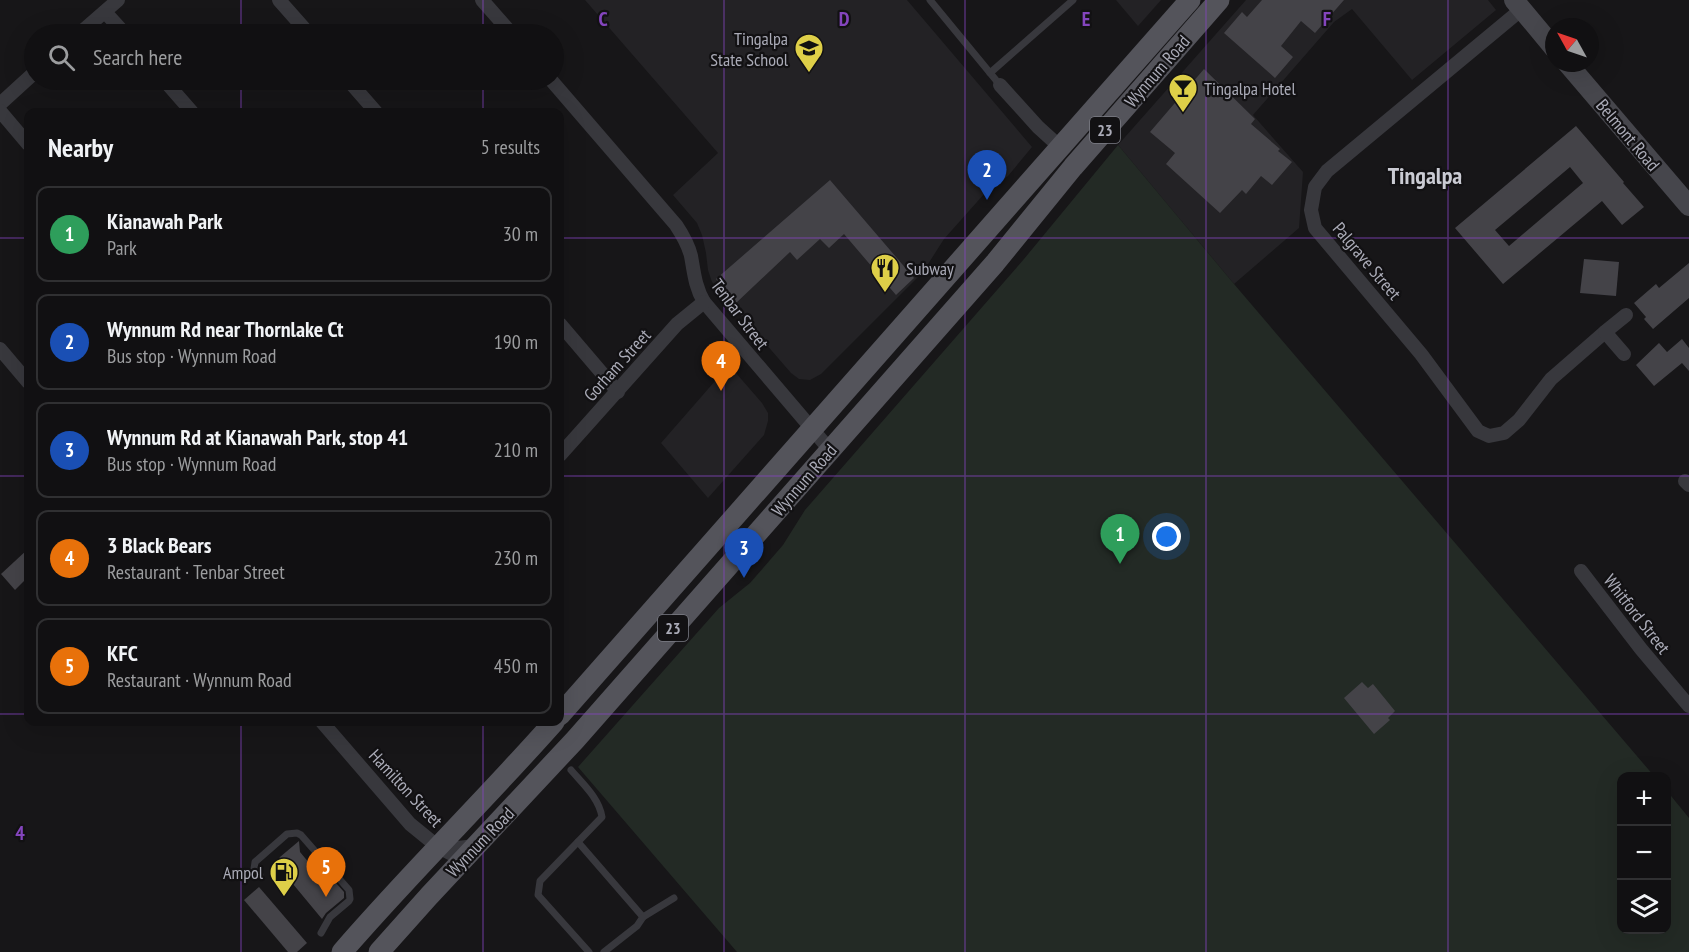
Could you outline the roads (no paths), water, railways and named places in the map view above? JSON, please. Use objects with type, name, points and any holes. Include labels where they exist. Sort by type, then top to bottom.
[{"type":"main road","name":"23","points":[[1164,28],[1182,0]]},
{"type":"main road","name":"Wynnum Road","points":[[564,710],[1190,0]]},
{"type":"main road","name":"Wynnum Road","points":[[379,952],[476,845],[541,778],[995,263],[1073,167],[1220,0]]},
{"type":"main road","points":[[1518,5],[1545,37]]},
{"type":"main road","name":"Belmont Road","points":[[1575,72],[1689,206]]},
{"type":"main road","points":[[612,656],[636,651],[646,659]]},
{"type":"main road","name":"Wynnum Road","points":[[342,952],[437,846],[550,726]]},
{"type":"street","points":[[91,24],[118,0]]},
{"type":"street","points":[[279,0],[300,24]]},
{"type":"street","points":[[482,0],[503,24]]},
{"type":"street","name":"Palgrave Street","points":[[1518,5],[1327,171],[1315,187],[1311,210],[1315,228],[1421,354],[1478,431],[1490,436],[1504,433],[1519,420],[1551,379],[1626,315]]},
{"type":"street","points":[[105,12],[116,24]]},
{"type":"street","points":[[0,104],[24,83]]},
{"type":"street","points":[[1000,85],[1060,147]]},
{"type":"street","points":[[173,90],[188,108]]},
{"type":"street","points":[[357,90],[372,108]]},
{"type":"street","name":"Tenbar Street","points":[[560,90],[676,225],[687,243],[695,282],[704,302],[830,450]]},
{"type":"street","points":[[0,111],[24,139]]},
{"type":"street","name":"Gorham Street","points":[[564,451],[677,324],[704,302]]},
{"type":"street","points":[[564,329],[618,392]]},
{"type":"street","points":[[1605,332],[1624,354]]},
{"type":"street","points":[[0,349],[24,377]]},
{"type":"street","name":"Whitford Street","points":[[1581,572],[1689,706]]},
{"type":"street","name":"Hamilton Street","points":[[326,726],[410,824],[437,846],[450,853],[476,845]]},
{"type":"lane","points":[[930,0],[1000,85]]},
{"type":"lane","points":[[990,73],[1073,0]]},
{"type":"lane","points":[[571,770],[600,807],[602,818],[540,881],[538,895],[589,952]]},
{"type":"lane","points":[[260,874],[254,869],[255,862],[287,834],[294,832],[301,835],[350,892],[349,901],[330,917],[321,933]]},
{"type":"lane","points":[[578,842],[643,917]]},
{"type":"lane","points":[[604,952],[638,927],[643,917],[674,898]]},
{"type":"place","name":"Tingalpa State School","points":[[809,74]]},
{"type":"place","name":"Tingalpa Hotel","points":[[1183,114]]},
{"type":"place","name":"Wynnum Rd near Thornlake Ct","points":[[987,200]]},
{"type":"place","name":"Subway","points":[[885,294]]},
{"type":"place","name":"3 Black Bears","points":[[721,391]]},
{"type":"place","name":"Kianawah Park","points":[[1120,564]]},
{"type":"place","name":"Wynnum Rd at Kianawah Park, stop 41","points":[[744,578]]},
{"type":"place","name":"KFC","points":[[326,897]]},
{"type":"place","name":"Ampol","points":[[284,898]]},
{"type":"district","name":"Tingalpa","points":[[1425,175]]}]
